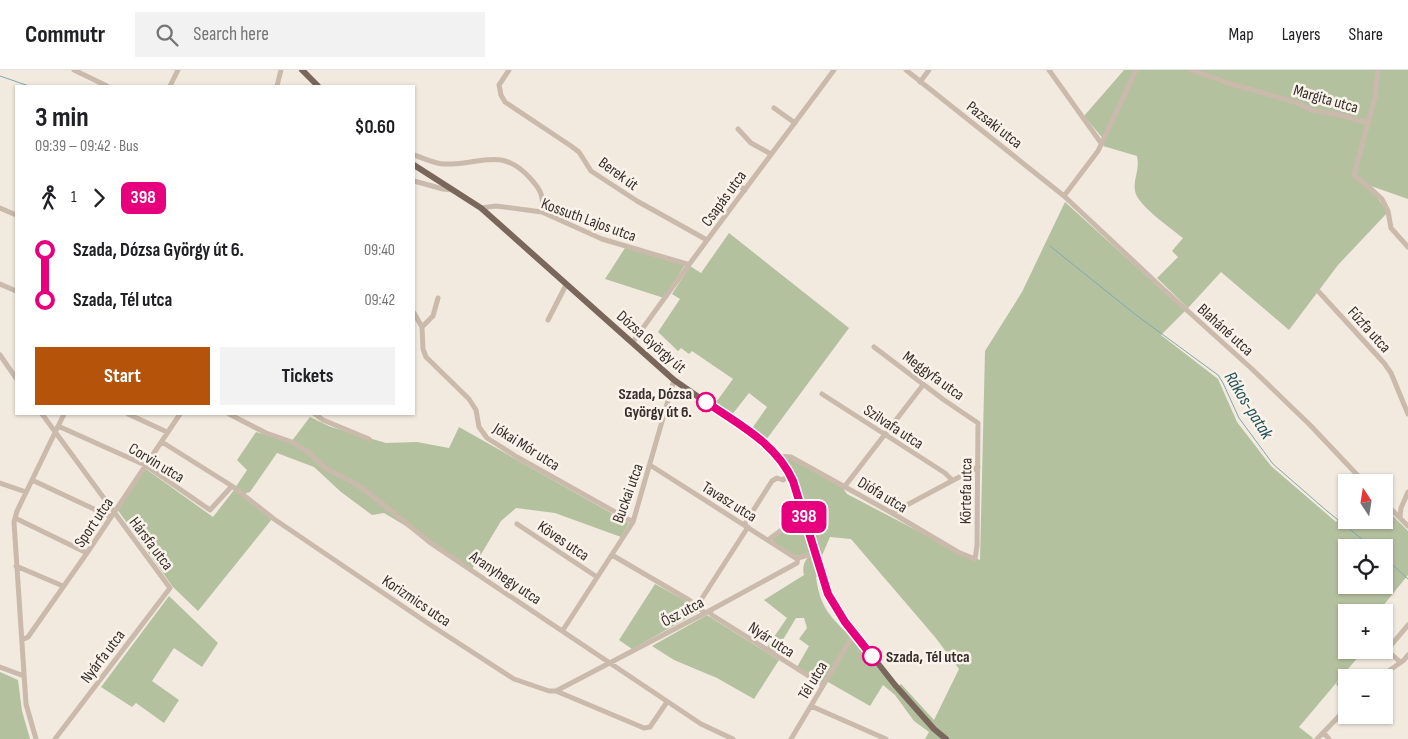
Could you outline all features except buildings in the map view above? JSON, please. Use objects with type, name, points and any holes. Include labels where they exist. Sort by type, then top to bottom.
[{"type":"main road","points":[[302,70],[317,85]]},
{"type":"main road","name":"Dózsa György út","points":[[415,166],[481,208],[674,380],[760,439],[778,456],[790,474],[828,594],[838,612],[934,729],[946,739]]},
{"type":"street","points":[[74,70],[105,85]]},
{"type":"street","points":[[170,85],[178,70]]},
{"type":"street","points":[[277,85],[282,70]]},
{"type":"street","name":"Berek út","points":[[509,70],[499,85],[505,102],[579,152],[591,171],[637,201],[707,240]]},
{"type":"street","name":"Csapás utca","points":[[633,342],[688,264],[834,70]]},
{"type":"street","name":"Pazsaki utca","points":[[906,70],[1066,197]]},
{"type":"street","points":[[920,82],[929,70]]},
{"type":"street","points":[[1049,70],[1101,143]]},
{"type":"street","points":[[1066,197],[1092,160],[1136,70]]},
{"type":"street","name":"Margita utca","points":[[1191,70],[1228,83],[1298,103],[1311,110],[1340,115],[1368,123]]},
{"type":"street","points":[[1378,70],[1377,88],[1354,175],[1382,199],[1388,211],[1392,228],[1408,247]]},
{"type":"street","points":[[774,108],[795,122]]},
{"type":"street","points":[[738,129],[751,143],[771,154]]},
{"type":"street","points":[[415,155],[432,163],[444,164],[492,158],[510,162],[524,171],[541,194],[543,202],[542,212]]},
{"type":"street","points":[[415,181],[453,190]]},
{"type":"street","points":[[738,185],[744,190]]},
{"type":"street","name":"Blaháné utca","points":[[1066,197],[1158,285],[1259,376],[1310,425],[1356,474]]},
{"type":"street","name":"Kossuth Lajos utca","points":[[481,208],[496,206],[542,212],[602,240],[688,264]]},
{"type":"street","points":[[0,208],[15,215]]},
{"type":"street","points":[[0,284],[15,291]]},
{"type":"street","points":[[548,320],[566,285]]},
{"type":"street","name":"Fűzfa utca","points":[[1319,292],[1384,363],[1393,377],[1408,414]]},
{"type":"street","points":[[422,327],[433,316],[438,298]]},
{"type":"street","name":"Jókai Mór utca","points":[[415,315],[422,327],[423,349],[426,357],[470,399],[476,410],[480,427],[487,438],[517,458],[633,522]]},
{"type":"street","name":"Meggyfa utca","points":[[874,347],[923,385],[978,423]]},
{"type":"street","points":[[0,355],[15,377]]},
{"type":"street","name":"Buckai utca","points":[[563,630],[633,522],[674,380]]},
{"type":"street","points":[[845,486],[923,385]]},
{"type":"street","name":"Szilvafa utca","points":[[822,394],[883,435],[945,473],[952,480]]},
{"type":"street","name":"Hársfa utca","points":[[43,415],[112,515],[170,588]]},
{"type":"street","points":[[36,739],[27,711],[13,527],[26,492],[56,434],[64,415]]},
{"type":"street","points":[[130,415],[168,432]]},
{"type":"street","name":"Sport utca","points":[[22,640],[28,637],[87,553],[179,415]]},
{"type":"street","name":"Aranyhegy utca","points":[[232,415],[269,434],[297,444],[325,468],[351,481],[370,494],[432,544],[563,630],[667,702],[701,724],[732,739]]},
{"type":"street","points":[[316,415],[323,420],[369,439]]},
{"type":"street","name":"Körtefa utca","points":[[974,559],[977,546],[978,423]]},
{"type":"street","name":"Corvin utca","points":[[58,426],[145,465],[210,510],[232,486]]},
{"type":"street","name":"Korizmics utca","points":[[162,442],[232,486],[274,519],[514,679],[549,691],[556,691],[644,728],[650,726],[667,702]]},
{"type":"street","name":"Diófa utca","points":[[778,456],[791,456],[892,512],[958,552],[974,559]]},
{"type":"street","name":"Tavasz utca","points":[[650,465],[797,559]]},
{"type":"street","points":[[892,512],[978,467]]},
{"type":"street","points":[[697,606],[772,481],[777,478],[783,480],[790,474]]},
{"type":"street","points":[[32,480],[112,515]]},
{"type":"street","points":[[0,483],[26,492]]},
{"type":"street","points":[[1400,517],[1401,508],[1408,492]]},
{"type":"street","points":[[1393,510],[1408,526]]},
{"type":"street","points":[[768,540],[787,526],[804,517]]},
{"type":"street","points":[[15,518],[87,553]]},
{"type":"street","name":"Köves utca","points":[[516,524],[597,577]]},
{"type":"street","name":"Ősz utca","points":[[556,691],[797,563],[797,559],[815,553]]},
{"type":"street","name":"Nyár utca","points":[[612,554],[823,685]]},
{"type":"street","points":[[16,566],[63,586]]},
{"type":"street","name":"Nyárfa utca","points":[[55,739],[170,588]]},
{"type":"street","points":[[1391,669],[1405,659],[1387,650],[1408,625]]},
{"type":"street","name":"Tél utca","points":[[791,739],[855,635]]},
{"type":"street","points":[[0,667],[24,676]]},
{"type":"street","points":[[811,706],[886,739]]},
{"type":"street","points":[[1317,739],[1338,718]]},
{"type":"street","points":[[1324,733],[1329,739]]},
{"type":"green space","points":[[1124,70],[1408,70],[1408,199],[1368,185],[1388,212],[1338,265],[1289,330],[1221,272],[1188,308],[1157,278],[1178,257],[1172,251],[1183,238],[1148,210],[1137,197],[1135,187],[1138,166],[1137,156],[1103,146],[1105,141],[1084,116]]},
{"type":"green space","points":[[1065,202],[1185,311],[1161,335],[1218,379],[1237,422],[1271,466],[1336,522],[1338,520],[1338,529],[1393,529],[1393,516],[1408,531],[1408,575],[1393,594],[1393,539],[1338,539],[1338,594],[1393,594],[1384,604],[1338,604],[1338,659],[1356,659],[1348,669],[1338,669],[1338,681],[1299,727],[1312,739],[925,739],[929,732],[914,721],[895,695],[883,685],[870,706],[828,682],[820,683],[797,667],[809,646],[799,639],[807,628],[804,618],[796,618],[775,653],[767,647],[787,618],[764,600],[804,575],[804,564],[811,556],[819,575],[816,577],[818,590],[831,616],[887,678],[897,688],[901,684],[934,720],[959,669],[935,637],[851,539],[830,537],[820,560],[801,495],[784,458],[791,459],[843,488],[847,494],[958,552],[980,560],[985,351],[1022,292]]},
{"type":"green space","points":[[729,233],[849,328],[766,440],[751,430],[767,407],[749,393],[731,416],[714,405],[733,379],[692,351],[689,354],[681,348],[678,351],[658,332],[680,299],[672,294],[690,266],[701,273]]},
{"type":"green space","points":[[625,248],[685,265],[664,298],[605,279]]},
{"type":"green space","points":[[310,417],[331,427],[386,443],[417,442],[449,448],[459,427],[629,523],[621,537],[555,513],[516,508],[501,521],[471,571],[431,541],[384,513],[372,515],[341,492],[314,467],[277,453],[250,492],[243,494],[235,488],[247,470],[237,460],[256,432],[291,442]]},
{"type":"green space","points":[[146,469],[213,517],[234,490],[272,519],[198,611],[173,587],[117,509]]},
{"type":"green space","points":[[802,519],[811,551],[796,556],[773,542],[772,538]]},
{"type":"green space","points":[[655,584],[692,604],[700,611],[632,649],[619,640]]},
{"type":"green space","points":[[169,596],[218,643],[202,667],[174,648],[152,681],[179,700],[164,723],[136,703],[132,707],[101,687]]},
{"type":"green space","points":[[707,615],[779,660],[754,699],[717,678],[674,660],[652,646]]},
{"type":"green space","points":[[0,672],[18,680],[22,711],[30,739],[0,739]]},
{"type":"waterway","points":[[0,76],[26,85]]},
{"type":"waterway","name":"Rákos-patak","points":[[1050,246],[1136,315],[1218,375],[1239,418],[1273,464],[1362,539]]},
{"type":"waterway","name":"Rákos-patak","points":[[1393,565],[1408,579]]},
{"type":"bus line","name":"398","points":[[706,402],[760,439],[777,454],[785,466],[793,481],[832,603],[872,656]]},
{"type":"place","name":"Szada, Dózsa György út 6.","points":[[706,402]]},
{"type":"place","name":"Szada, Tél utca","points":[[872,656]]}]
